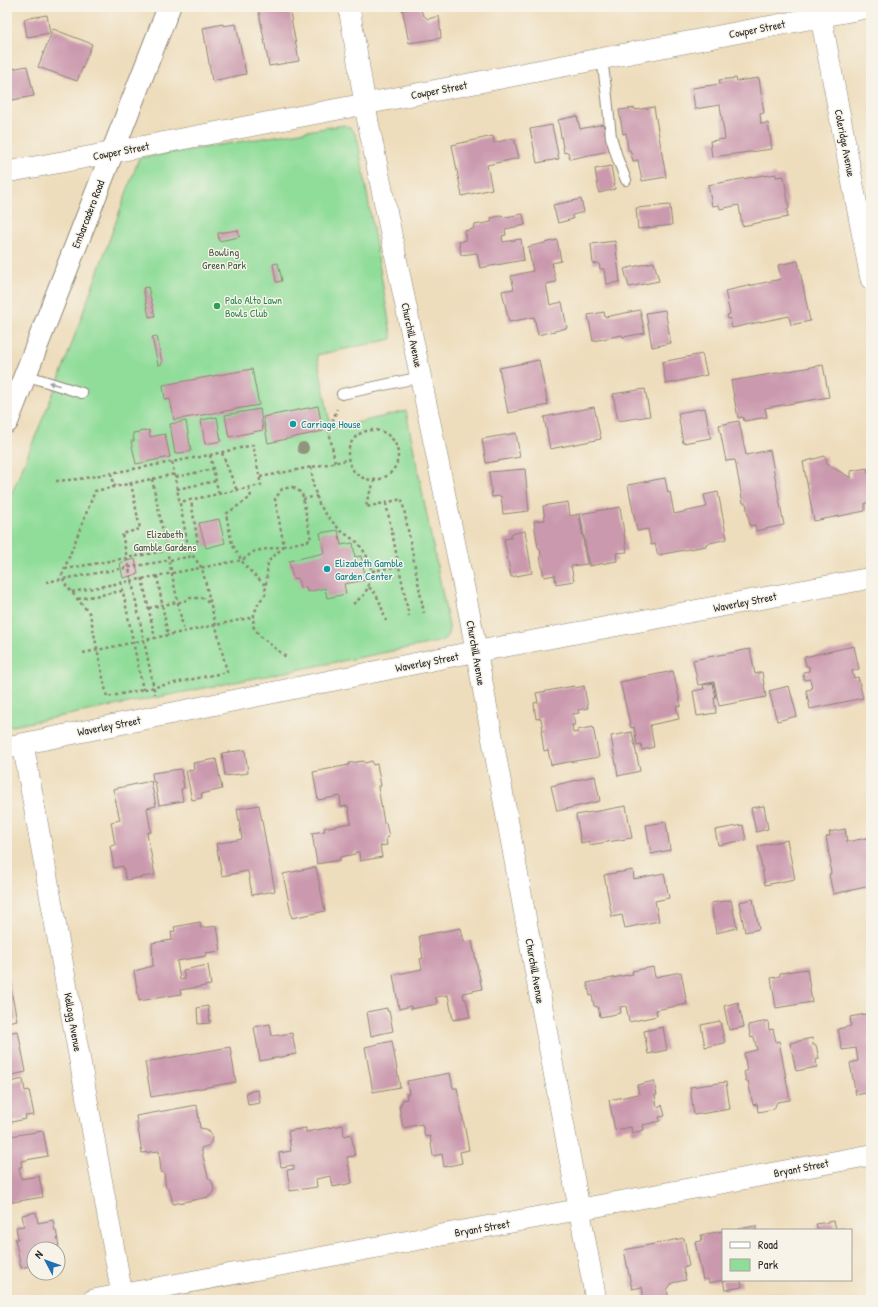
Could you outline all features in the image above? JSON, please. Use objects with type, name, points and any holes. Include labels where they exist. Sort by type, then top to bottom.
[{"type":"main road","name":"Embarcadero Road","points":[[7,422],[170,7]]},
{"type":"street","name":"Churchill Avenue","points":[[349,7],[365,104],[476,652],[596,1300]]},
{"type":"street","name":"Cowper Street","points":[[7,172],[602,58],[820,12],[871,7]]},
{"type":"street","name":"Coleridge Avenue","points":[[820,12],[871,279]]},
{"type":"street","name":"Waverley Street","points":[[15,745],[476,652],[871,578]]},
{"type":"street","name":"Kellogg Avenue","points":[[15,745],[122,1297]]},
{"type":"street","name":"Bryant Street","points":[[94,1300],[122,1297],[871,1155]]},
{"type":"lane","points":[[602,58],[611,137],[626,180]]},
{"type":"lane","points":[[25,376],[82,393]]},
{"type":"lane","points":[[342,394],[420,377]]},
{"type":"path","points":[[335,462],[329,432],[342,394]]},
{"type":"path","points":[[370,430],[386,434],[392,439],[396,446],[398,455],[397,463],[393,470],[380,480],[375,480],[363,478],[356,474],[351,468],[348,460],[350,444],[355,437],[362,432],[370,430]]},
{"type":"path","points":[[56,481],[80,479],[222,453],[253,445],[262,485],[180,502]]},
{"type":"path","points":[[222,453],[237,491]]},
{"type":"path","points":[[210,455],[219,495]]},
{"type":"path","points":[[260,477],[348,460]]},
{"type":"path","points":[[172,462],[175,474],[176,478],[188,546],[202,568],[227,672],[107,697],[90,614],[65,584],[62,575],[95,491],[175,474]]},
{"type":"path","points":[[311,467],[319,504],[328,517],[341,531],[357,542],[366,554],[372,571],[368,587],[364,595],[353,604]]},
{"type":"path","points":[[176,478],[213,469]]},
{"type":"path","points":[[112,473],[115,487]]},
{"type":"path","points":[[152,478],[184,632]]},
{"type":"path","points":[[375,480],[368,497],[366,507],[402,499],[424,613]]},
{"type":"path","points":[[177,489],[216,481]]},
{"type":"path","points":[[131,483],[140,529],[122,534],[154,688]]},
{"type":"path","points":[[72,592],[242,560],[255,550],[284,546],[311,540],[302,493],[293,487],[282,489],[275,499],[284,546]]},
{"type":"path","points":[[249,488],[251,497],[226,514],[232,544],[245,566],[266,586]]},
{"type":"path","points":[[303,499],[317,496]]},
{"type":"path","points":[[65,569],[198,545],[191,500]]},
{"type":"path","points":[[386,503],[409,616]]},
{"type":"path","points":[[284,546],[268,562],[265,595],[259,602],[254,614],[253,626],[260,636],[286,657]]},
{"type":"path","points":[[46,582],[193,556]]},
{"type":"path","points":[[372,571],[399,566]]},
{"type":"path","points":[[157,576],[168,636]]},
{"type":"path","points":[[142,578],[155,638]]},
{"type":"path","points":[[121,582],[143,690]]},
{"type":"path","points":[[368,587],[374,590],[380,602],[386,621]]},
{"type":"path","points":[[78,599],[122,590]]},
{"type":"path","points":[[149,608],[183,602],[189,598],[203,598],[211,606]]},
{"type":"path","points":[[84,653],[254,617]]},
{"type":"green space","name":"Elizabeth Gamble Gardens","points":[[344,125],[353,131],[358,141],[392,339],[317,355],[331,429],[406,411],[449,626],[447,636],[444,640],[438,642],[7,727],[7,505],[59,379],[139,158]]},
{"type":"building","points":[[258,7],[289,7],[299,61],[269,66]]},
{"type":"building","points":[[402,7],[421,7],[422,14],[428,19],[439,16],[441,38],[409,43]]},
{"type":"building","points":[[47,15],[50,33],[27,37],[24,19]]},
{"type":"building","points":[[223,24],[223,26],[236,24],[246,74],[212,81],[203,28]]},
{"type":"building","points":[[53,29],[92,44],[77,81],[38,67]]},
{"type":"building","points":[[27,66],[34,96],[7,101],[7,70]]},
{"type":"building","points":[[736,78],[737,81],[759,78],[764,113],[760,114],[761,124],[768,123],[772,149],[712,157],[710,141],[725,139],[720,105],[695,109],[692,88],[720,84],[719,80]]},
{"type":"building","points":[[654,107],[666,177],[642,181],[638,160],[633,161],[630,150],[628,150],[626,133],[623,134],[619,110],[635,108],[635,110]]},
{"type":"building","points":[[577,116],[580,129],[603,124],[609,151],[570,159],[568,152],[564,153],[558,120]]},
{"type":"building","points":[[552,125],[559,159],[537,163],[530,129]]},
{"type":"building","points":[[493,136],[494,143],[514,138],[519,158],[487,165],[492,189],[462,196],[452,145]]},
{"type":"building","points":[[611,166],[615,189],[599,193],[595,169]]},
{"type":"building","points":[[776,174],[776,177],[784,176],[789,209],[787,210],[788,217],[742,226],[739,205],[720,209],[719,205],[712,206],[708,185]]},
{"type":"building","points":[[581,199],[584,212],[572,215],[573,219],[558,223],[553,205]]},
{"type":"building","points":[[670,205],[672,225],[638,229],[636,208]]},
{"type":"building","points":[[523,214],[525,225],[505,229],[506,235],[502,236],[503,242],[521,239],[524,260],[480,268],[477,253],[461,255],[459,242],[466,240],[464,231],[473,229],[474,225],[492,222],[491,218]]},
{"type":"building","points":[[238,230],[239,237],[219,241],[218,233]]},
{"type":"building","points":[[557,240],[561,261],[552,263],[556,282],[546,284],[550,305],[562,302],[567,328],[538,335],[534,317],[509,322],[502,291],[514,289],[511,276],[533,271],[528,247]]},
{"type":"building","points":[[615,241],[620,282],[606,284],[604,269],[600,269],[599,263],[593,264],[591,244]]},
{"type":"building","points":[[798,261],[810,321],[791,325],[789,316],[732,328],[730,318],[728,319],[727,315],[730,314],[725,291],[781,279],[778,265]]},
{"type":"building","points":[[654,262],[659,281],[629,287],[624,269]]},
{"type":"building","points":[[278,263],[282,281],[276,282],[273,264]]},
{"type":"building","points":[[148,287],[155,316],[149,317],[143,288]]},
{"type":"building","points":[[640,310],[645,333],[623,337],[622,335],[593,341],[588,315],[604,312],[605,317]]},
{"type":"building","points":[[665,310],[671,343],[652,347],[646,313]]},
{"type":"building","points":[[157,336],[162,364],[158,365],[152,337]]},
{"type":"building","points":[[702,354],[707,375],[666,384],[662,362]]},
{"type":"building","points":[[539,360],[548,405],[508,413],[499,368]]},
{"type":"building","points":[[823,365],[829,397],[765,408],[767,417],[744,421],[743,417],[738,418],[731,381]]},
{"type":"building","points":[[252,369],[259,405],[174,420],[170,399],[165,400],[163,385]]},
{"type":"building","points":[[645,389],[650,416],[618,421],[613,394]]},
{"type":"building","name":"Carriage House","points":[[318,406],[323,431],[268,443],[263,417]]},
{"type":"building","points":[[594,407],[601,439],[550,449],[544,417]]},
{"type":"building","points":[[705,408],[711,438],[683,443],[678,413]]},
{"type":"building","points":[[260,409],[263,430],[229,437],[225,415]]},
{"type":"building","points":[[217,417],[221,441],[205,444],[201,420]]},
{"type":"building","points":[[186,421],[191,451],[175,454],[170,424]]},
{"type":"building","points":[[739,421],[746,455],[770,450],[784,525],[756,531],[755,525],[750,526],[746,503],[743,503],[735,460],[726,461],[719,425]]},
{"type":"building","points":[[149,430],[150,437],[165,434],[170,457],[136,464],[131,441],[134,441],[133,433]]},
{"type":"building","points":[[516,433],[520,457],[486,463],[482,439]]},
{"type":"building","points":[[825,456],[827,464],[851,478],[851,471],[867,468],[871,484],[871,502],[865,503],[865,511],[814,521],[803,462]]},
{"type":"building","points":[[525,469],[529,511],[503,514],[501,496],[492,497],[489,472]]},
{"type":"building","points":[[665,478],[668,493],[670,492],[674,514],[707,507],[704,495],[718,492],[727,539],[706,544],[706,546],[658,555],[655,544],[651,545],[648,529],[637,531],[628,485]]},
{"type":"building","points":[[568,502],[570,516],[579,514],[587,564],[571,566],[574,581],[556,584],[555,575],[544,577],[534,521],[545,520],[543,506]]},
{"type":"building","points":[[620,507],[627,552],[616,553],[617,561],[589,566],[580,514]]},
{"type":"building","points":[[219,519],[225,543],[206,548],[199,523]]},
{"type":"building","name":"Elizabeth Gamble Garden Center","points":[[338,530],[341,545],[353,543],[355,557],[361,556],[366,580],[344,584],[346,594],[327,598],[325,588],[307,592],[306,587],[300,588],[298,578],[293,579],[289,561],[324,553],[320,533]]},
{"type":"building","points":[[525,531],[532,573],[511,577],[504,539],[511,538],[511,534]]},
{"type":"building","points":[[135,559],[138,574],[123,578],[120,563]]},
{"type":"building","points":[[854,646],[859,669],[852,671],[854,678],[858,677],[863,698],[810,709],[806,690],[812,689],[810,679],[804,680],[803,672],[809,671],[809,666],[806,666],[804,657]]},
{"type":"building","points":[[750,649],[755,674],[762,672],[766,697],[719,706],[714,682],[698,685],[693,660]]},
{"type":"building","points":[[673,671],[681,706],[676,707],[679,719],[650,725],[654,747],[642,750],[641,744],[637,745],[634,727],[631,728],[620,682]]},
{"type":"building","points":[[713,683],[716,698],[714,698],[716,713],[697,716],[693,691],[704,689],[703,685]]},
{"type":"building","points":[[574,686],[575,688],[584,686],[588,708],[578,710],[579,713],[573,714],[575,725],[572,725],[573,733],[578,732],[577,730],[593,727],[599,757],[551,765],[548,750],[544,751],[541,718],[536,719],[534,703],[538,702],[536,693]]},
{"type":"building","points":[[789,686],[797,716],[777,721],[769,691]]},
{"type":"building","points":[[632,732],[640,771],[618,776],[611,736]]},
{"type":"building","points":[[245,750],[248,773],[225,776],[222,753]]},
{"type":"building","points":[[216,759],[222,789],[201,794],[202,798],[192,800],[186,771],[194,770],[193,763]]},
{"type":"building","points":[[364,761],[365,763],[372,761],[373,765],[377,764],[381,786],[378,786],[384,823],[386,823],[389,837],[386,838],[387,845],[380,846],[382,857],[360,861],[359,852],[355,852],[355,854],[340,857],[340,860],[317,864],[312,833],[325,831],[324,828],[351,823],[348,806],[341,807],[340,796],[318,800],[313,772],[349,765],[349,763]]},
{"type":"building","points":[[181,769],[184,788],[181,789],[183,801],[159,805],[152,773]]},
{"type":"building","points":[[595,776],[600,801],[557,811],[551,786]]},
{"type":"building","points":[[151,781],[156,806],[147,808],[151,832],[147,833],[155,875],[126,880],[123,866],[114,868],[110,846],[115,845],[111,822],[120,820],[113,789]]},
{"type":"building","points":[[259,805],[275,891],[252,895],[248,871],[222,876],[216,844],[242,839],[237,809]]},
{"type":"building","points":[[626,806],[632,838],[589,845],[589,841],[581,843],[576,815]]},
{"type":"building","points":[[764,806],[768,829],[756,832],[751,808]]},
{"type":"building","points":[[666,822],[670,850],[651,854],[646,825]]},
{"type":"building","points":[[743,825],[746,840],[718,845],[715,830]]},
{"type":"building","points":[[845,829],[847,842],[871,837],[871,886],[833,894],[829,874],[831,874],[831,865],[826,837],[830,836],[829,832]]},
{"type":"building","points":[[787,840],[795,879],[765,885],[758,846]]},
{"type":"building","points":[[316,867],[325,911],[292,918],[283,874]]},
{"type":"building","points":[[633,870],[634,879],[664,873],[669,898],[655,901],[659,921],[625,928],[622,915],[612,917],[604,875]]},
{"type":"building","points":[[753,899],[759,929],[745,932],[739,902]]},
{"type":"building","points":[[731,900],[737,928],[716,933],[711,903]]},
{"type":"building","points":[[200,922],[201,928],[217,926],[221,951],[205,953],[206,956],[177,961],[180,980],[185,979],[183,970],[208,965],[211,985],[180,990],[181,994],[139,1001],[134,971],[153,966],[152,943],[172,940],[171,932],[175,931],[174,927]]},
{"type":"building","points":[[461,928],[464,942],[472,941],[482,989],[463,993],[470,1017],[453,1020],[448,995],[436,997],[437,1004],[411,1009],[411,1006],[399,1009],[393,975],[422,969],[420,959],[423,958],[419,936]]},
{"type":"building","points":[[653,967],[655,977],[681,972],[687,1004],[656,1010],[657,1016],[629,1022],[626,1006],[620,1007],[621,1013],[600,1017],[598,1007],[594,1006],[592,995],[590,996],[587,983],[633,974],[632,971]]},
{"type":"building","points":[[807,969],[812,1002],[776,1008],[771,978],[780,976],[780,973]]},
{"type":"building","points":[[9,981],[17,1020],[7,1022],[7,982]]},
{"type":"building","points":[[738,1002],[744,1027],[729,1030],[724,1006]]},
{"type":"building","points":[[208,1006],[210,1023],[198,1024],[197,1008]]},
{"type":"building","points":[[387,1008],[393,1031],[371,1036],[367,1012]]},
{"type":"building","points":[[871,1013],[871,1092],[856,1095],[850,1063],[858,1061],[856,1048],[842,1050],[838,1029],[851,1026],[850,1017]]},
{"type":"building","points":[[720,1021],[725,1043],[705,1047],[701,1025]]},
{"type":"building","points":[[768,1021],[769,1030],[773,1029],[776,1042],[779,1041],[790,1100],[777,1102],[774,1109],[758,1112],[757,1104],[753,1105],[748,1081],[746,1081],[744,1071],[747,1071],[744,1053],[757,1050],[754,1037],[751,1038],[748,1025]]},
{"type":"building","points":[[270,1024],[272,1036],[292,1033],[296,1054],[260,1061],[254,1027]]},
{"type":"building","points":[[663,1027],[667,1050],[648,1054],[644,1031]]},
{"type":"building","points":[[18,1031],[26,1072],[7,1076],[7,1033]]},
{"type":"building","points":[[812,1038],[813,1045],[816,1045],[819,1059],[816,1060],[817,1067],[796,1071],[790,1043]]},
{"type":"building","points":[[392,1041],[400,1087],[373,1092],[365,1047]]},
{"type":"building","points":[[230,1047],[236,1082],[151,1097],[145,1062]]},
{"type":"building","points":[[450,1073],[453,1088],[457,1088],[469,1150],[460,1152],[462,1163],[444,1167],[442,1154],[433,1156],[430,1136],[425,1137],[422,1124],[403,1128],[399,1106],[401,1106],[400,1103],[402,1103],[402,1100],[407,1099],[406,1094],[409,1094],[407,1081]]},
{"type":"building","points":[[23,1079],[25,1091],[29,1090],[34,1115],[25,1116],[26,1119],[7,1123],[7,1083]]},
{"type":"building","points":[[654,1081],[657,1095],[655,1095],[657,1107],[662,1105],[665,1116],[659,1117],[660,1121],[643,1125],[644,1130],[632,1133],[631,1127],[615,1130],[609,1100],[639,1094],[637,1085]]},
{"type":"building","points":[[726,1082],[730,1109],[694,1115],[690,1087]]},
{"type":"building","points":[[258,1090],[260,1103],[248,1105],[246,1092]]},
{"type":"building","points":[[197,1105],[200,1128],[206,1129],[210,1132],[212,1137],[208,1146],[201,1148],[208,1177],[212,1182],[214,1189],[209,1197],[173,1204],[169,1188],[166,1188],[164,1173],[161,1172],[159,1151],[142,1153],[136,1116]]},
{"type":"building","points":[[343,1125],[344,1136],[351,1134],[355,1156],[347,1157],[352,1183],[333,1187],[331,1176],[316,1179],[317,1187],[290,1191],[287,1170],[294,1169],[294,1165],[281,1167],[279,1153],[291,1151],[288,1131],[306,1128],[306,1132]]},
{"type":"building","points":[[43,1131],[48,1156],[21,1161],[22,1167],[19,1167],[21,1179],[39,1176],[43,1197],[7,1203],[7,1146],[12,1145],[10,1136]]},
{"type":"building","points":[[36,1212],[38,1223],[53,1220],[58,1241],[26,1241],[26,1267],[21,1268],[15,1239],[18,1239],[16,1227],[24,1226],[22,1215]]},
{"type":"building","points":[[834,1221],[836,1229],[818,1229],[816,1224]]},
{"type":"building","points":[[756,1226],[756,1229],[738,1229]]},
{"type":"building","points":[[722,1231],[722,1280],[709,1283],[708,1279],[703,1280],[695,1242],[702,1241],[701,1235]]},
{"type":"building","points":[[684,1238],[689,1266],[683,1268],[686,1280],[672,1283],[667,1290],[669,1298],[644,1300],[642,1287],[632,1289],[624,1250]]},
{"type":"building","points":[[723,1281],[741,1281],[742,1287],[725,1290]]},
{"type":"place","name":"Palo Alto Lawn Bowls Club","points":[[217,306]]},
{"type":"place","name":"Carriage House","points":[[293,424]]},
{"type":"place","name":"Elizabeth Gamble Garden Center","points":[[327,569]]},
{"type":"park label","name":"Bowling Green Park","points":[[224,258]]}]
